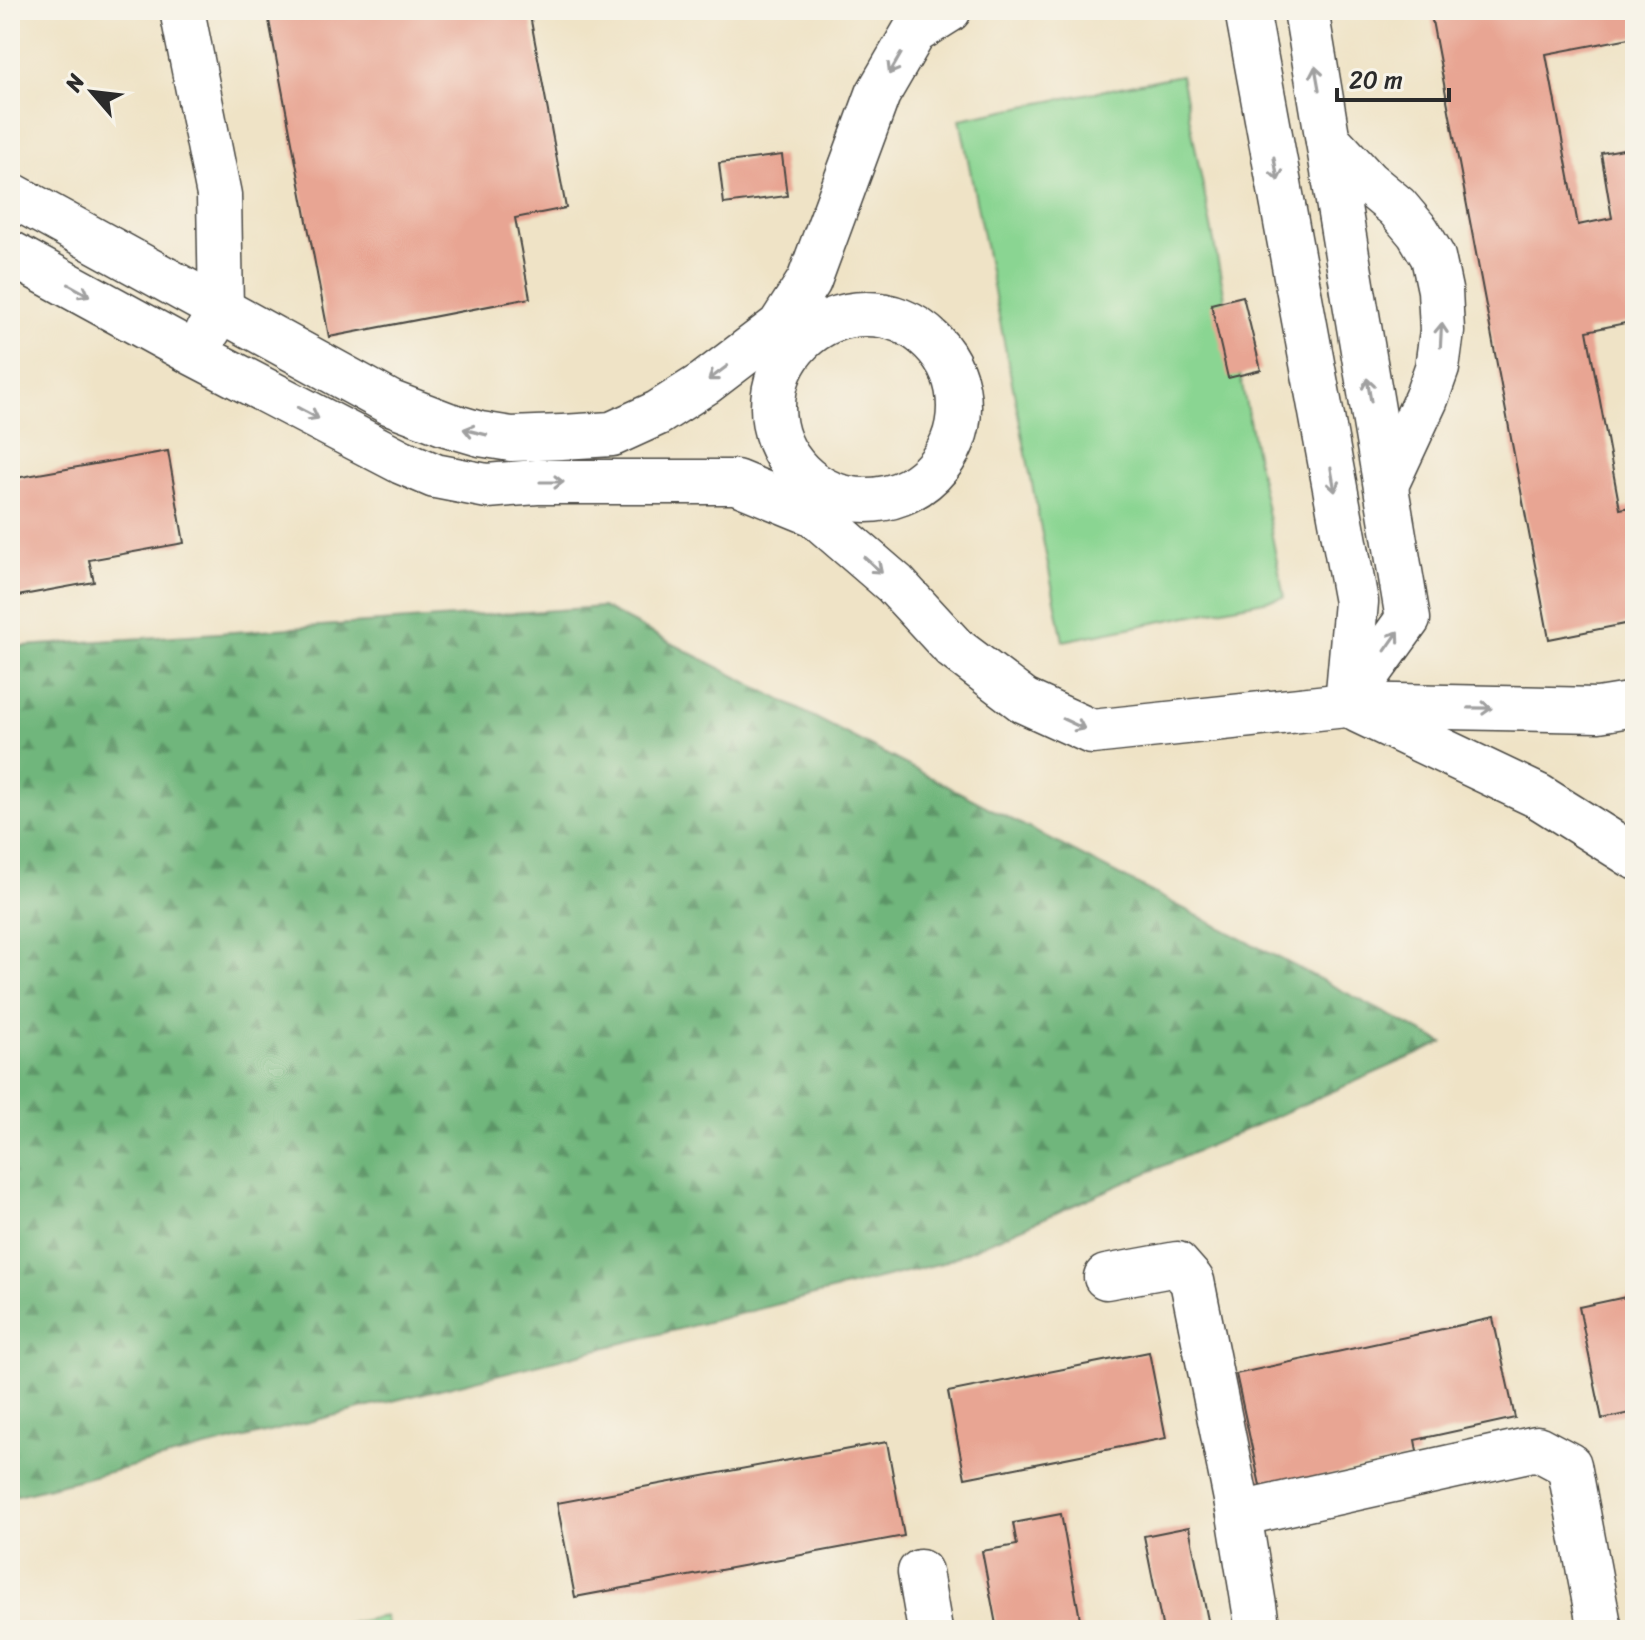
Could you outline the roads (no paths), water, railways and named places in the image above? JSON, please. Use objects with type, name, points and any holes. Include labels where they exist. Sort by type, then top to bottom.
[{"type":"street","points":[[182,10],[219,195],[221,310],[195,354]]},
{"type":"street","points":[[10,194],[391,403],[446,424],[511,439],[612,434],[658,413],[705,383],[780,326],[809,281],[878,94],[914,32],[949,10]]},
{"type":"street","points":[[1247,10],[1356,602],[1346,705]]},
{"type":"street","points":[[1306,10],[1408,619],[1346,705]]},
{"type":"street","points":[[1328,140],[1367,182],[1397,207],[1418,232],[1433,257],[1440,290],[1442,331],[1437,368],[1386,485]]},
{"type":"street","points":[[10,253],[195,354],[402,462],[435,476],[487,486],[537,482],[736,482],[814,514],[895,584],[954,648],[1024,701],[1092,732],[1346,705],[1598,710],[1635,704]]},
{"type":"street","points":[[773,398],[781,368],[799,342],[824,324],[855,315],[886,316],[915,328],[938,349],[954,376],[959,407],[954,437],[940,464],[918,485],[891,497],[861,501],[831,495],[805,479],[786,457]]},
{"type":"street","points":[[780,326],[773,398],[775,428],[814,514]]},
{"type":"street","points":[[1346,705],[1538,796],[1635,857]]},
{"type":"street","points":[[1106,1277],[1177,1264],[1192,1281],[1239,1514],[1258,1630]]},
{"type":"street","points":[[1239,1514],[1537,1448],[1569,1465],[1600,1630]]},
{"type":"street","points":[[920,1572],[930,1630]]}]
